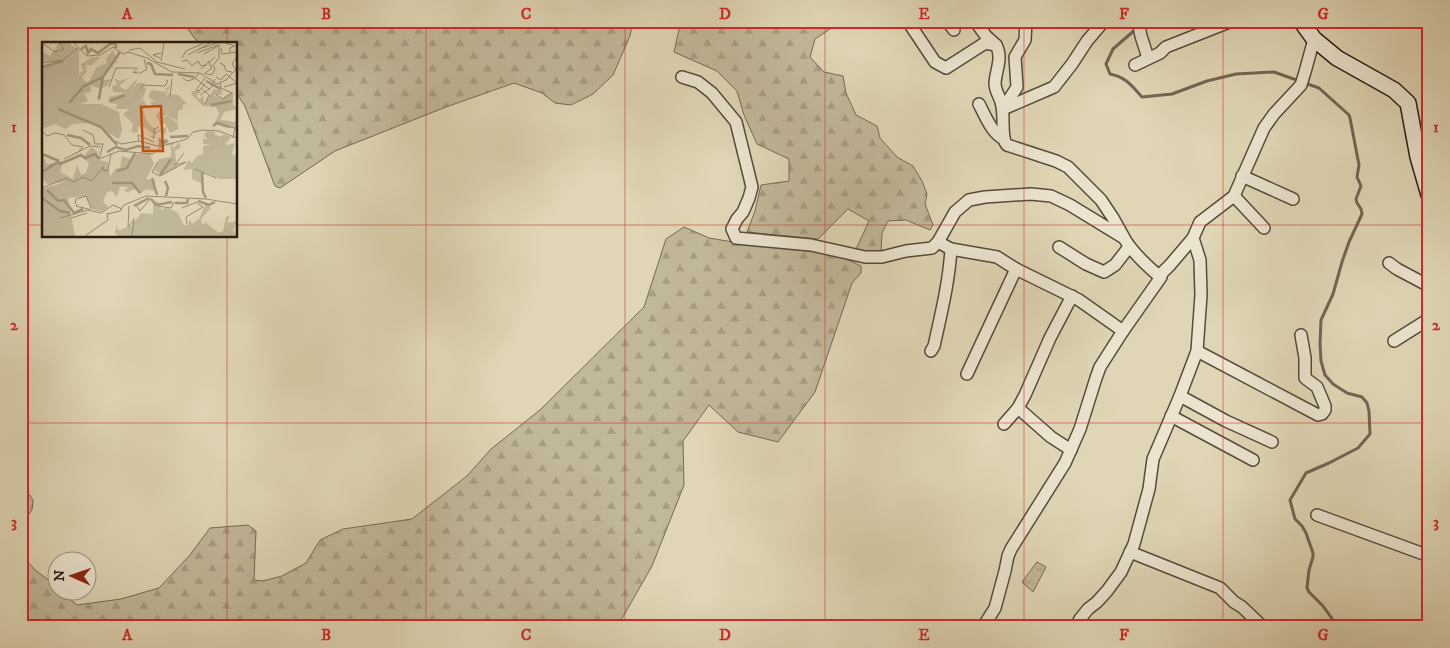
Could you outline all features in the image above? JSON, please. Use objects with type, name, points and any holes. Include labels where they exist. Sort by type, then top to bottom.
[{"type":"street","points":[[975,21],[1000,51],[995,84],[996,94],[1001,100],[1003,109],[1004,139],[1007,145],[1056,161],[1068,167],[1091,188],[1113,218],[1126,242],[1146,265],[1159,276]]},
{"type":"street","points":[[1003,109],[1017,87],[1015,56],[1026,40],[1026,21]]},
{"type":"street","points":[[1003,109],[1054,87],[1104,21]]},
{"type":"street","points":[[1138,21],[1148,58]]},
{"type":"street","points":[[1135,65],[1160,53],[1166,47],[1232,21]]},
{"type":"street","points":[[1301,21],[1314,39],[1337,58],[1394,90],[1408,103],[1418,157],[1429,195]]},
{"type":"street","points":[[910,26],[935,62],[946,68],[985,43],[996,45]]},
{"type":"street","points":[[983,627],[995,608],[1011,549],[1065,463],[1071,450],[1080,429],[1100,367],[1161,277],[1159,276],[1193,238],[1200,222],[1234,196],[1264,128],[1301,85],[1314,39]]},
{"type":"street","points":[[682,77],[698,82],[712,93],[736,122],[752,187],[743,212],[737,218],[732,229],[736,238],[812,245],[865,256],[882,257],[906,251],[932,248],[938,242],[955,212],[969,200],[1031,194],[1051,196],[1070,205],[1126,242]]},
{"type":"street","points":[[979,104],[999,137],[1004,139]]},
{"type":"street","points":[[1242,176],[1293,199]]},
{"type":"street","points":[[1234,196],[1264,228]]},
{"type":"street","points":[[1076,627],[1088,609],[1107,591],[1120,572],[1134,544],[1149,489],[1152,459],[1180,396],[1197,351],[1200,260],[1193,238]]},
{"type":"street","points":[[938,242],[951,249],[997,257],[1079,300],[1123,331]]},
{"type":"street","points":[[1059,247],[1086,264],[1104,272],[1114,265],[1126,242]]},
{"type":"street","points":[[931,351],[934,346],[950,270],[951,249]]},
{"type":"street","points":[[1389,263],[1429,286]]},
{"type":"street","points":[[967,374],[1016,268]]},
{"type":"street","points":[[1004,424],[1018,408],[1050,338],[1072,296]]},
{"type":"street","points":[[1394,342],[1429,319]]},
{"type":"street","points":[[1197,351],[1318,415],[1322,414],[1325,406],[1318,388],[1306,378],[1301,335]]},
{"type":"street","points":[[1180,396],[1226,421],[1272,442]]},
{"type":"street","points":[[1018,408],[1051,437],[1071,450]]},
{"type":"street","points":[[1171,416],[1253,460]]},
{"type":"street","points":[[1317,516],[1429,556]]},
{"type":"street","points":[[1130,552],[1220,588],[1263,627]]},
{"type":"green space","points":[[182,21],[633,21],[630,36],[613,75],[593,94],[571,105],[555,103],[542,93],[514,83],[446,107],[335,151],[280,188],[275,186],[245,106],[238,96],[238,42],[198,42]]},
{"type":"green space","points":[[712,21],[837,21],[830,29],[815,39],[810,57],[824,72],[843,76],[846,93],[856,115],[877,126],[880,138],[897,157],[913,166],[927,194],[925,204],[933,225],[930,230],[906,220],[888,221],[882,233],[881,251],[856,249],[869,221],[848,209],[818,239],[747,232],[755,211],[761,185],[789,181],[789,159],[757,144],[744,115],[737,91],[717,71],[674,52],[680,25],[704,26]]},
{"type":"green space","points":[[684,227],[709,238],[757,246],[817,252],[844,258],[861,266],[861,273],[852,283],[815,392],[778,442],[738,432],[709,405],[683,441],[684,485],[652,566],[620,622],[620,627],[21,627],[21,554],[35,570],[48,580],[48,600],[71,600],[77,605],[121,599],[159,588],[190,555],[210,528],[248,525],[256,531],[254,580],[263,581],[282,576],[306,563],[320,540],[343,529],[412,519],[467,476],[491,449],[540,410],[644,307],[666,239]]},
{"type":"green space","points":[[21,487],[26,490],[33,500],[32,510],[21,525]]},
{"type":"green space","points":[[1037,562],[1046,567],[1033,592],[1022,582]]},
{"type":"waterway","points":[[1136,29],[1113,49],[1106,64],[1110,74],[1125,80],[1142,97],[1172,94],[1207,81],[1236,74],[1274,72],[1319,88],[1349,115],[1359,165],[1357,177],[1361,186],[1356,199],[1362,214],[1349,242],[1333,294],[1321,320],[1321,361],[1325,375],[1333,384],[1347,393],[1362,397],[1367,403],[1370,434],[1358,448],[1306,473],[1290,500],[1295,519],[1306,533],[1313,553],[1307,588],[1340,627]]}]
